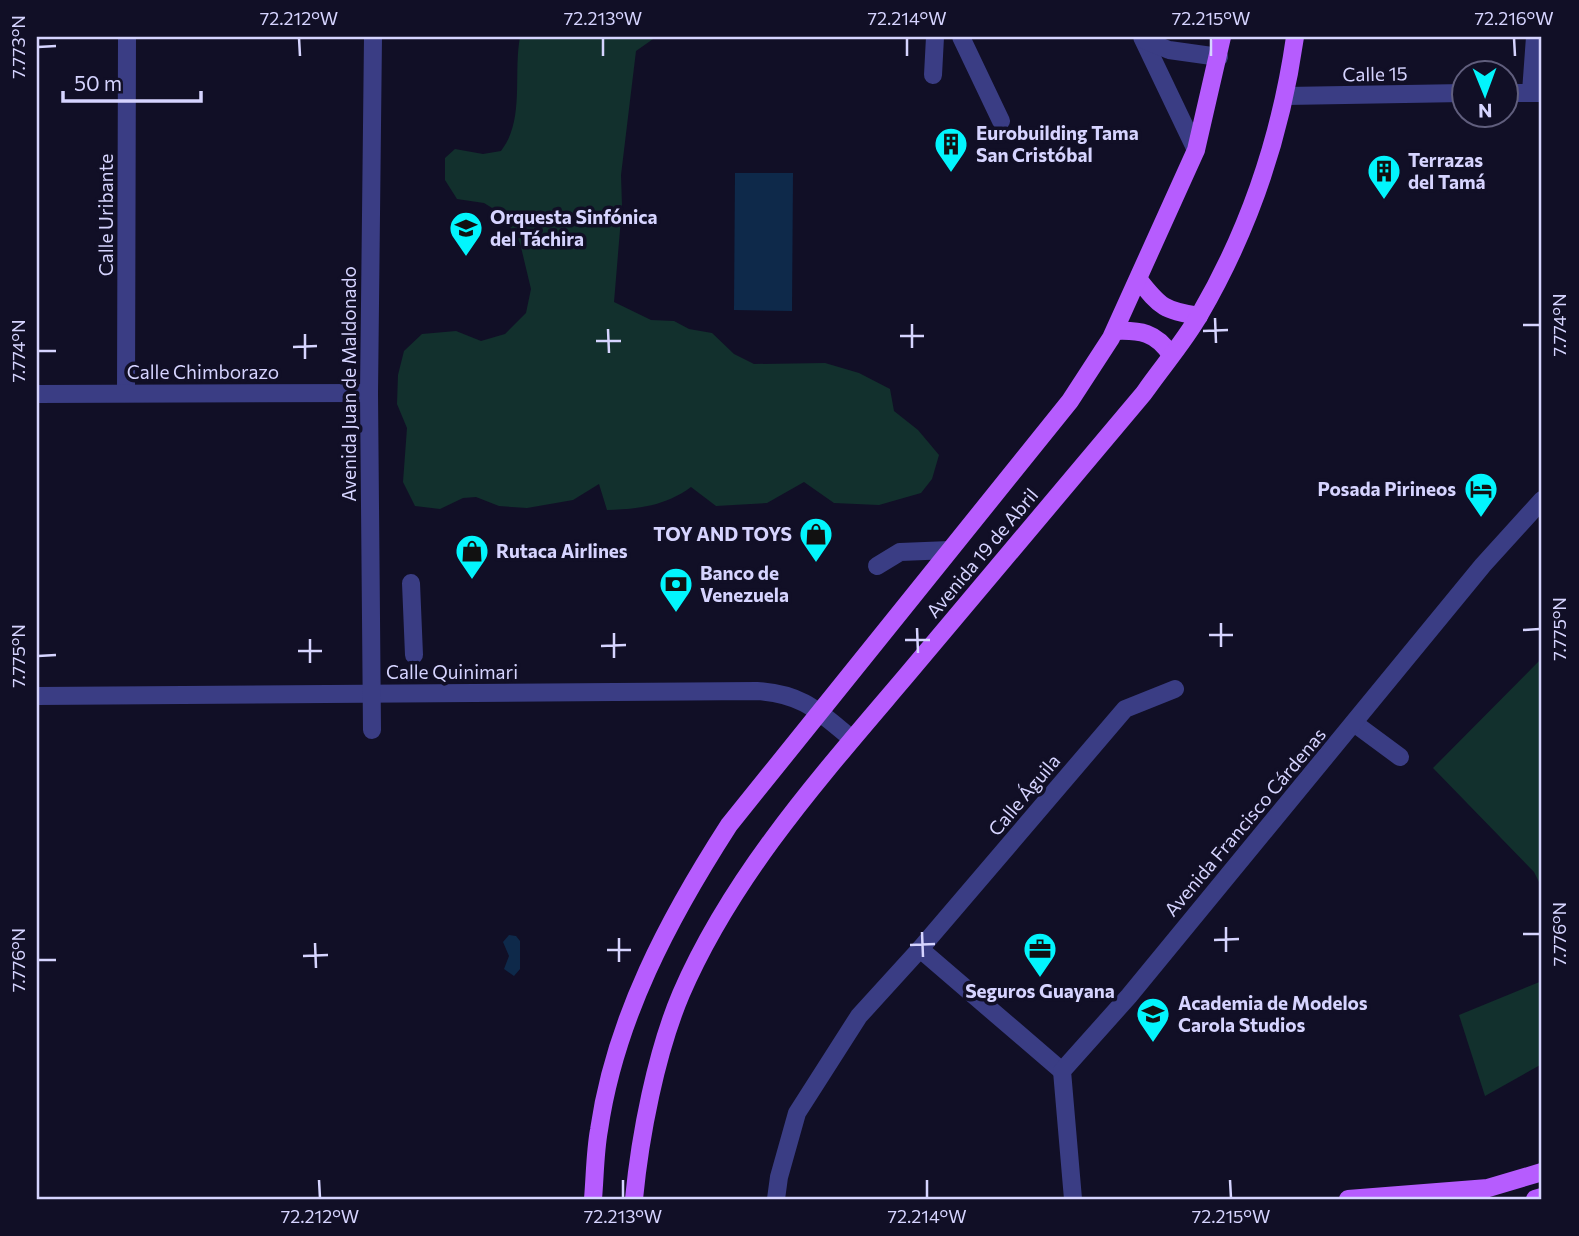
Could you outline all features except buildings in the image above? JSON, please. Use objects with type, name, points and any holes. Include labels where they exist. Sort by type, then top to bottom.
[{"type":"main road","name":"Avenida 19 de Abril","points":[[593,1199],[598,1130],[620,1041],[654,954],[691,883],[729,825],[1070,401],[1115,331],[1196,150],[1222,37]]},
{"type":"main road","name":"Avenida 19 de Abril","points":[[634,1199],[638,1156],[662,1051],[681,995],[713,933],[775,833],[1144,393],[1199,316],[1228,259],[1261,183],[1286,96],[1295,37]]},
{"type":"main road","points":[[1139,280],[1158,304],[1169,312],[1199,316]]},
{"type":"main road","points":[[1115,331],[1139,330],[1152,334],[1171,355]]},
{"type":"main road","points":[[1348,1199],[1488,1188],[1542,1172]]},
{"type":"main road","points":[[1535,1199],[1542,1197]]},
{"type":"street","name":"Calle Uribante","points":[[126,393],[127,37]]},
{"type":"street","name":"Avenida Juan de Maldonado","points":[[372,730],[369,393],[373,37]]},
{"type":"street","points":[[933,75],[935,37]]},
{"type":"street","points":[[961,37],[1001,121]]},
{"type":"street","points":[[1535,37],[1537,92]]},
{"type":"street","points":[[1143,39],[1169,50],[1219,57]]},
{"type":"street","points":[[1143,39],[1196,150]]},
{"type":"street","name":"Calle 15","points":[[1286,96],[1450,93]]},
{"type":"street","name":"Calle Chimborazo","points":[[37,394],[369,393]]},
{"type":"street","name":"Avenida Francisco Cárdenas","points":[[1062,1071],[1129,996],[1483,565],[1542,500]]},
{"type":"street","points":[[877,566],[900,552],[950,550]]},
{"type":"street","points":[[411,583],[414,654]]},
{"type":"street","name":"Calle Águila","points":[[776,1199],[779,1177],[797,1113],[859,1016],[920,949],[1125,709],[1175,689]]},
{"type":"street","name":"Calle Quinimari","points":[[37,696],[757,691],[773,692],[806,701],[852,739]]},
{"type":"street","points":[[1354,723],[1399,757]]},
{"type":"street","points":[[920,949],[1062,1071],[1073,1199]]},
{"type":"green space","points":[[520,37],[656,37],[636,51],[621,175],[622,206],[614,302],[651,320],[674,321],[689,329],[712,333],[734,354],[754,364],[825,363],[859,373],[890,389],[894,411],[918,430],[939,455],[932,479],[921,493],[879,505],[834,503],[804,482],[767,503],[716,506],[691,487],[651,505],[607,510],[599,484],[573,500],[527,508],[499,506],[476,497],[463,498],[440,509],[415,506],[403,482],[407,428],[397,404],[398,375],[404,351],[422,334],[456,331],[481,341],[505,334],[526,313],[531,289],[520,243],[502,214],[484,203],[457,199],[445,180],[445,158],[455,149],[483,154],[501,151],[508,139],[516,111]]},
{"type":"green space","points":[[1542,658],[1542,888],[1534,872],[1433,768]]},
{"type":"green space","points":[[1542,981],[1542,1064],[1485,1096],[1459,1015]]},
{"type":"water","points":[[735,173],[793,173],[792,311],[734,310]]},
{"type":"water","points":[[509,935],[516,936],[520,941],[520,969],[514,976],[504,969],[509,956],[503,942]]},
{"type":"place","name":"Eurobuilding Tama San Cristóbal","points":[[951,174]]},
{"type":"place","name":"Terrazas del Tamá","points":[[1384,201]]},
{"type":"place","name":"Orquesta Sinfónica del Táchira","points":[[466,258]]},
{"type":"place","name":"Posada Pirineos","points":[[1481,519]]},
{"type":"place","name":"TOY AND TOYS","points":[[816,564]]},
{"type":"place","name":"Rutaca Airlines","points":[[472,581]]},
{"type":"place","name":"Banco de Venezuela","points":[[676,614]]},
{"type":"place","name":"Seguros Guayana","points":[[1040,979]]},
{"type":"place","name":"Academia de Modelos Carola Studios","points":[[1153,1044]]}]
